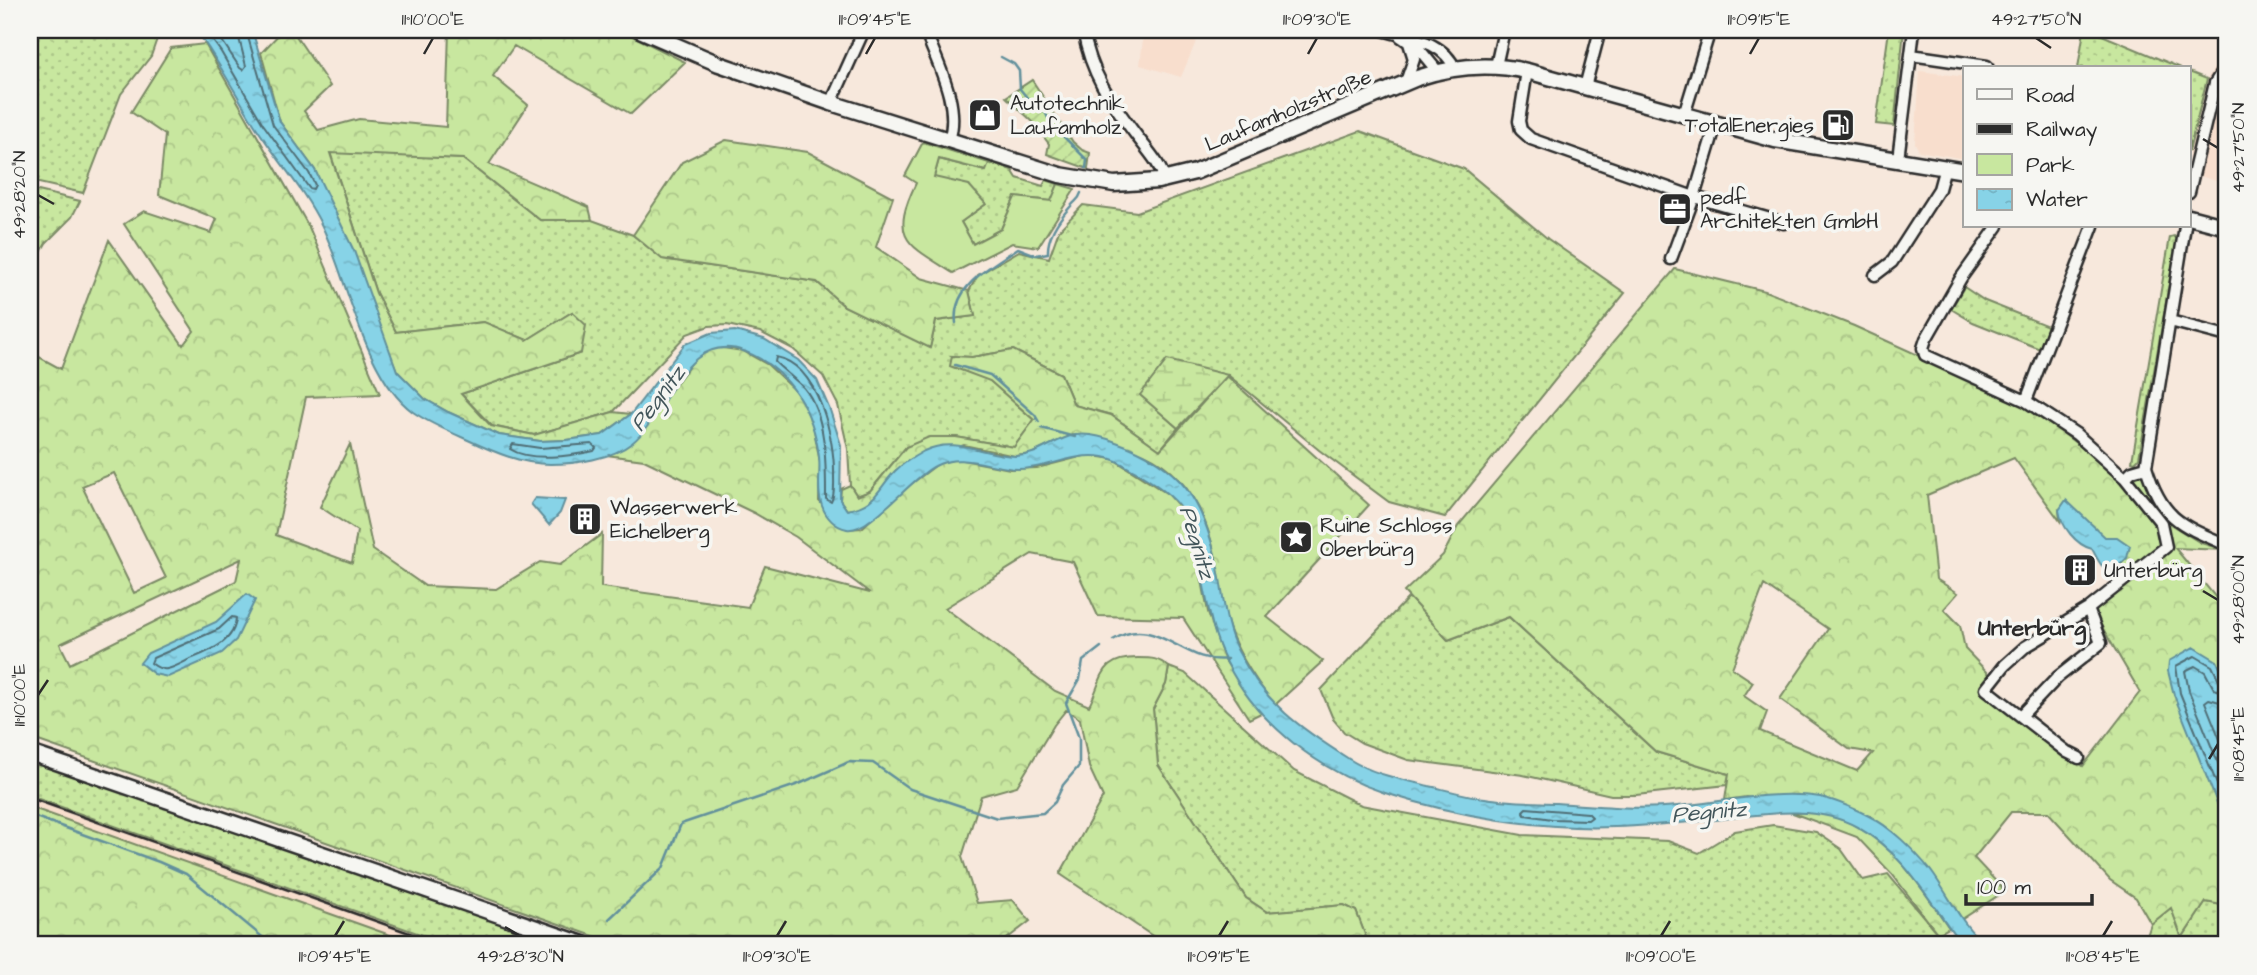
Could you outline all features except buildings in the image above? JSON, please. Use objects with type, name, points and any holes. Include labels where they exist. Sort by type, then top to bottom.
[{"type":"main road","name":"Laufamholzstraße","points":[[640,30],[719,64],[831,103],[1082,180],[1114,184],[1165,180],[1207,168],[1406,82],[1438,72],[1496,66],[1585,86],[1785,142],[1963,171]]},
{"type":"main road","points":[[2190,217],[2227,226]]},
{"type":"main road","points":[[30,753],[586,945]]},
{"type":"street","points":[[831,103],[864,30]]},
{"type":"street","points":[[925,30],[949,98],[953,125],[949,140]]},
{"type":"street","points":[[1083,30],[1097,80],[1159,166],[1165,180]]},
{"type":"street","points":[[1383,30],[1425,41],[1444,54],[1455,69]]},
{"type":"street","points":[[1496,66],[1504,30]]},
{"type":"street","points":[[1585,86],[1600,30]]},
{"type":"street","points":[[1684,115],[1710,30]]},
{"type":"street","points":[[1898,159],[1914,30]]},
{"type":"street","points":[[1397,34],[1424,54],[1438,72]]},
{"type":"street","points":[[1406,82],[1414,59],[1409,43]]},
{"type":"street","points":[[1911,55],[1987,66]]},
{"type":"street","points":[[2190,188],[2215,83],[2227,64]]},
{"type":"street","points":[[1527,71],[1519,121],[1525,135],[1548,146],[1694,197],[1784,223]]},
{"type":"street","points":[[1671,259],[1694,197],[1716,124]]},
{"type":"street","points":[[1875,275],[1892,262],[1939,189],[1945,167]]},
{"type":"street","points":[[1997,228],[1961,278],[1926,339],[1923,348],[1925,355],[2026,401],[2076,435],[2125,478],[2161,523],[2166,547],[2088,609],[2025,648],[2005,665],[1986,689],[2067,752],[2079,758]]},
{"type":"street","points":[[2026,401],[2093,228]]},
{"type":"street","points":[[2185,228],[2146,467],[2154,493],[2172,517],[2227,545]]},
{"type":"street","points":[[2170,321],[2227,336]]},
{"type":"street","points":[[2125,478],[2132,471],[2146,467]]},
{"type":"street","points":[[2021,716],[2057,677],[2101,643],[2088,609]]},
{"type":"shaded area","points":[[1144,30],[1201,30],[1181,77],[1140,65]]},
{"type":"shaded area","points":[[2227,48],[2227,184],[2190,173],[2190,147],[2207,79]]},
{"type":"shaded area","points":[[1920,71],[1963,77],[1963,159],[1919,151],[1915,143]]},
{"type":"shaded area","points":[[30,796],[451,945],[418,945],[30,807]]},
{"type":"green space","points":[[30,30],[160,30],[151,56],[121,94],[83,193],[30,181]]},
{"type":"green space","points":[[283,30],[292,30],[330,86],[304,111],[318,130],[359,119],[446,127],[449,30],[621,30],[685,62],[631,114],[514,46],[493,76],[528,105],[489,164],[589,207],[592,220],[540,220],[463,159],[330,153],[376,293],[396,332],[484,322],[527,340],[572,312],[586,325],[581,353],[461,394],[491,426],[534,435],[613,412],[631,414],[602,435],[540,441],[499,435],[425,399],[397,371],[315,170],[280,122],[261,53]]},
{"type":"green space","points":[[1889,30],[1904,30],[1894,126],[1876,124]]},
{"type":"green space","points":[[2084,30],[2090,30],[2176,66],[2078,66]]},
{"type":"green space","points":[[205,44],[309,227],[380,394],[306,397],[276,535],[352,563],[357,531],[320,507],[350,444],[373,550],[425,586],[496,589],[540,562],[560,565],[602,534],[601,587],[748,607],[765,566],[870,593],[796,537],[754,513],[644,460],[606,455],[631,443],[696,357],[716,347],[743,351],[768,365],[799,394],[813,424],[820,463],[819,501],[847,529],[862,528],[898,494],[939,463],[958,459],[1010,469],[1037,468],[1088,455],[1113,459],[1169,495],[1184,512],[1194,538],[1208,612],[1224,659],[1261,713],[1249,719],[1183,618],[1098,616],[1073,562],[1032,554],[945,608],[1055,691],[1089,706],[1105,671],[1116,661],[1151,658],[1169,667],[1166,684],[1153,709],[1158,765],[1246,898],[1267,912],[1344,905],[1356,911],[1369,945],[1166,945],[1060,874],[1103,797],[1089,767],[1080,719],[1066,710],[1017,786],[981,796],[962,857],[977,903],[1013,900],[1030,921],[999,945],[619,945],[30,738],[30,352],[61,369],[109,240],[183,345],[194,331],[124,224],[144,211],[211,233],[217,219],[159,195],[165,135],[131,112],[171,48]],"holes":[[[114,473],[166,578],[134,593],[82,486]],[[241,559],[236,581],[70,664],[60,644]]]},
{"type":"green space","points":[[2190,72],[2207,79],[2190,147]]},
{"type":"green space","points":[[1032,80],[1073,142],[1090,153],[1088,169],[1047,154],[1049,144],[1032,121],[1006,97]]},
{"type":"green space","points":[[1360,131],[1464,169],[1548,239],[1625,293],[1445,517],[1389,502],[1319,450],[1228,375],[1141,395],[1178,428],[1160,450],[1111,415],[1074,405],[1061,374],[1013,350],[972,357],[952,356],[990,381],[1034,420],[1014,447],[956,437],[906,447],[870,491],[857,496],[850,485],[848,449],[838,405],[823,376],[793,349],[760,332],[727,325],[709,326],[687,334],[613,412],[534,435],[492,426],[461,394],[581,353],[572,312],[527,340],[483,322],[396,332],[376,293],[330,152],[463,159],[540,220],[592,220],[633,235],[663,259],[817,282],[844,306],[930,347],[936,321],[975,316],[969,291],[978,275],[1019,251],[1049,258],[1059,230],[1083,205],[1137,212]]},
{"type":"green space","points":[[726,140],[808,152],[893,197],[876,247],[921,278],[969,291],[975,316],[936,321],[930,348],[844,306],[817,282],[662,259],[633,235],[682,162]]},
{"type":"green space","points":[[923,142],[989,163],[986,171],[939,159],[934,177],[969,185],[986,204],[961,222],[973,244],[1001,229],[1015,197],[1051,201],[1058,184],[1075,189],[1038,247],[1012,243],[953,273],[914,247],[904,228],[908,202],[916,183],[905,176]]},
{"type":"green space","points":[[939,159],[985,171],[989,163],[1012,170],[1017,178],[1043,186],[1046,180],[1058,184],[1052,201],[1015,197],[1001,229],[973,244],[961,222],[986,204],[934,177]]},
{"type":"green space","points":[[30,189],[80,201],[72,217],[46,243],[30,272]]},
{"type":"green space","points":[[2170,237],[2177,239],[2139,458],[2135,462],[2132,461]]},
{"type":"green space","points":[[1675,269],[1765,291],[1854,326],[2022,402],[2131,485],[2162,519],[2201,543],[2225,550],[2175,548],[2227,611],[2227,685],[2217,661],[2215,796],[2227,828],[2227,906],[2206,902],[2182,938],[2171,908],[2151,924],[2136,898],[2110,880],[2048,812],[2011,812],[1974,858],[2005,891],[1962,919],[1929,869],[1870,816],[1746,797],[1725,800],[1729,774],[1656,752],[1509,617],[1448,640],[1404,592],[1443,555],[1458,526]],"holes":[[[2014,458],[2060,521],[2059,510],[2105,538],[2127,558],[2112,573],[2122,587],[2092,610],[2140,692],[2083,766],[1981,690],[1990,675],[1965,649],[1960,625],[1944,609],[1958,593],[1936,579],[1927,495]],[[1764,585],[1828,629],[1780,699],[1849,749],[1873,753],[1857,771],[1760,731],[1767,712],[1744,696],[1753,682],[1732,668]]]},
{"type":"green space","points":[[1964,287],[1985,301],[2048,326],[2040,349],[1973,322],[1951,309]]},
{"type":"green space","points":[[1013,350],[1061,374],[1074,405],[1111,415],[1160,450],[1227,376],[1369,505],[1267,617],[1323,661],[1275,705],[1246,664],[1234,641],[1223,606],[1210,535],[1196,502],[1174,474],[1144,454],[1072,435],[1031,454],[1015,456],[964,445],[896,470],[876,497],[860,508],[847,510],[840,500],[841,489],[850,485],[857,496],[870,491],[906,447],[929,437],[956,437],[1014,447],[1034,420],[990,381],[950,366],[952,356],[972,357]]},
{"type":"green space","points":[[1167,360],[1228,375],[1178,428],[1140,395]]},
{"type":"green space","points":[[2139,472],[2144,475],[2152,498],[2170,524],[2162,519],[2134,482],[2132,478]]},
{"type":"green space","points":[[1409,597],[1448,640],[1509,617],[1656,752],[1729,774],[1727,785],[1636,795],[1611,795],[1523,775],[1408,760],[1362,743],[1344,732],[1333,719],[1321,690]]},
{"type":"green space","points":[[1169,667],[1185,673],[1294,771],[1361,805],[1522,835],[1668,841],[1699,853],[1735,831],[1773,825],[1816,832],[1841,849],[1863,880],[1888,874],[1947,945],[1369,945],[1356,911],[1344,905],[1267,912],[1246,898],[1158,765],[1153,709],[1166,684]]},
{"type":"green space","points":[[30,761],[565,945],[451,945],[30,796]]},
{"type":"green space","points":[[30,807],[418,945],[30,945]]},
{"type":"green space","points":[[1790,812],[1822,814],[1844,820],[1881,843],[1911,874],[1949,928],[1938,934],[1892,874],[1857,837]]},
{"type":"green space","points":[[2206,902],[2227,906],[2227,945],[2144,945],[2151,924],[2171,907],[2182,938]]},
{"type":"water","name":"Pegnitz","points":[[196,30],[252,30],[280,122],[315,170],[354,251],[397,371],[425,399],[448,412],[499,435],[540,441],[602,435],[631,414],[685,344],[711,333],[735,331],[764,339],[798,360],[817,380],[841,445],[840,500],[847,510],[857,508],[870,500],[898,468],[920,453],[935,447],[958,446],[1023,456],[1075,435],[1091,435],[1111,440],[1158,462],[1174,475],[1197,505],[1212,545],[1233,641],[1260,686],[1299,725],[1358,764],[1408,781],[1471,796],[1512,801],[1647,808],[1767,796],[1803,795],[1826,798],[1867,815],[1902,840],[1931,871],[1963,920],[1986,945],[1962,945],[1916,880],[1890,851],[1857,827],[1823,815],[1768,814],[1627,827],[1527,824],[1469,815],[1412,801],[1361,784],[1338,772],[1293,743],[1255,706],[1227,663],[1216,638],[1194,539],[1183,511],[1161,489],[1114,460],[1078,457],[1018,469],[955,460],[945,462],[925,472],[867,523],[856,528],[843,528],[832,521],[822,506],[816,440],[812,424],[797,394],[787,381],[762,360],[746,352],[725,348],[707,352],[692,362],[645,429],[632,443],[604,457],[560,464],[518,460],[433,424],[413,412],[396,396],[382,375],[359,326],[315,212],[254,124]]},
{"type":"water","points":[[535,498],[565,500],[560,513],[549,525],[531,504]]},
{"type":"water","points":[[2066,500],[2105,537],[2117,537],[2130,546],[2127,558],[2112,572],[2102,566],[2092,549],[2075,539],[2066,528],[2059,510]]},
{"type":"water","points":[[247,594],[255,600],[236,640],[222,653],[168,677],[154,674],[140,663],[148,653],[216,622]]},
{"type":"water","points":[[2194,647],[2217,661],[2227,685],[2227,828],[2174,695],[2168,671],[2169,661]]},
{"type":"waterway","points":[[256,30],[258,35],[265,32],[264,30]]},
{"type":"waterway","points":[[979,30],[982,36]]},
{"type":"waterway","points":[[1001,57],[1014,64],[1019,71],[1020,89],[1034,106],[1045,112],[1051,124],[1087,160],[1086,168]]},
{"type":"waterway","points":[[956,323],[960,298],[975,278],[1018,248],[1036,255],[1048,253],[1049,240],[1055,228],[1081,193]]},
{"type":"waterway","points":[[955,365],[990,375],[1035,415],[1039,422]]},
{"type":"waterway","points":[[1041,428],[1075,437]]},
{"type":"waterway","points":[[1113,640],[1128,633],[1143,632],[1197,655],[1227,659]]},
{"type":"waterway","points":[[609,919],[663,868],[681,824],[799,784],[849,762],[873,763],[910,789],[997,818],[1043,813],[1055,802],[1063,785],[1079,766],[1079,738],[1066,703],[1080,679],[1083,661],[1101,647]]},
{"type":"waterway","points":[[30,815],[186,874],[272,945]]},
{"type":"railway","points":[[30,798],[443,945]]},
{"type":"place","name":"Autotechnik Laufamholz","points":[[985,115]]},
{"type":"place","name":"TotalEnergies","points":[[1838,125]]},
{"type":"place","name":"pedf Architekten GmbH","points":[[1675,209]]},
{"type":"place","name":"Wasserwerk Eichelberg","points":[[585,519]]},
{"type":"place","name":"Ruine Schloss Oberbürg","points":[[1296,537]]},
{"type":"place","name":"Unterbürg","points":[[2080,570]]},
{"type":"district","name":"Unterbürg","points":[[2032,627]]}]
